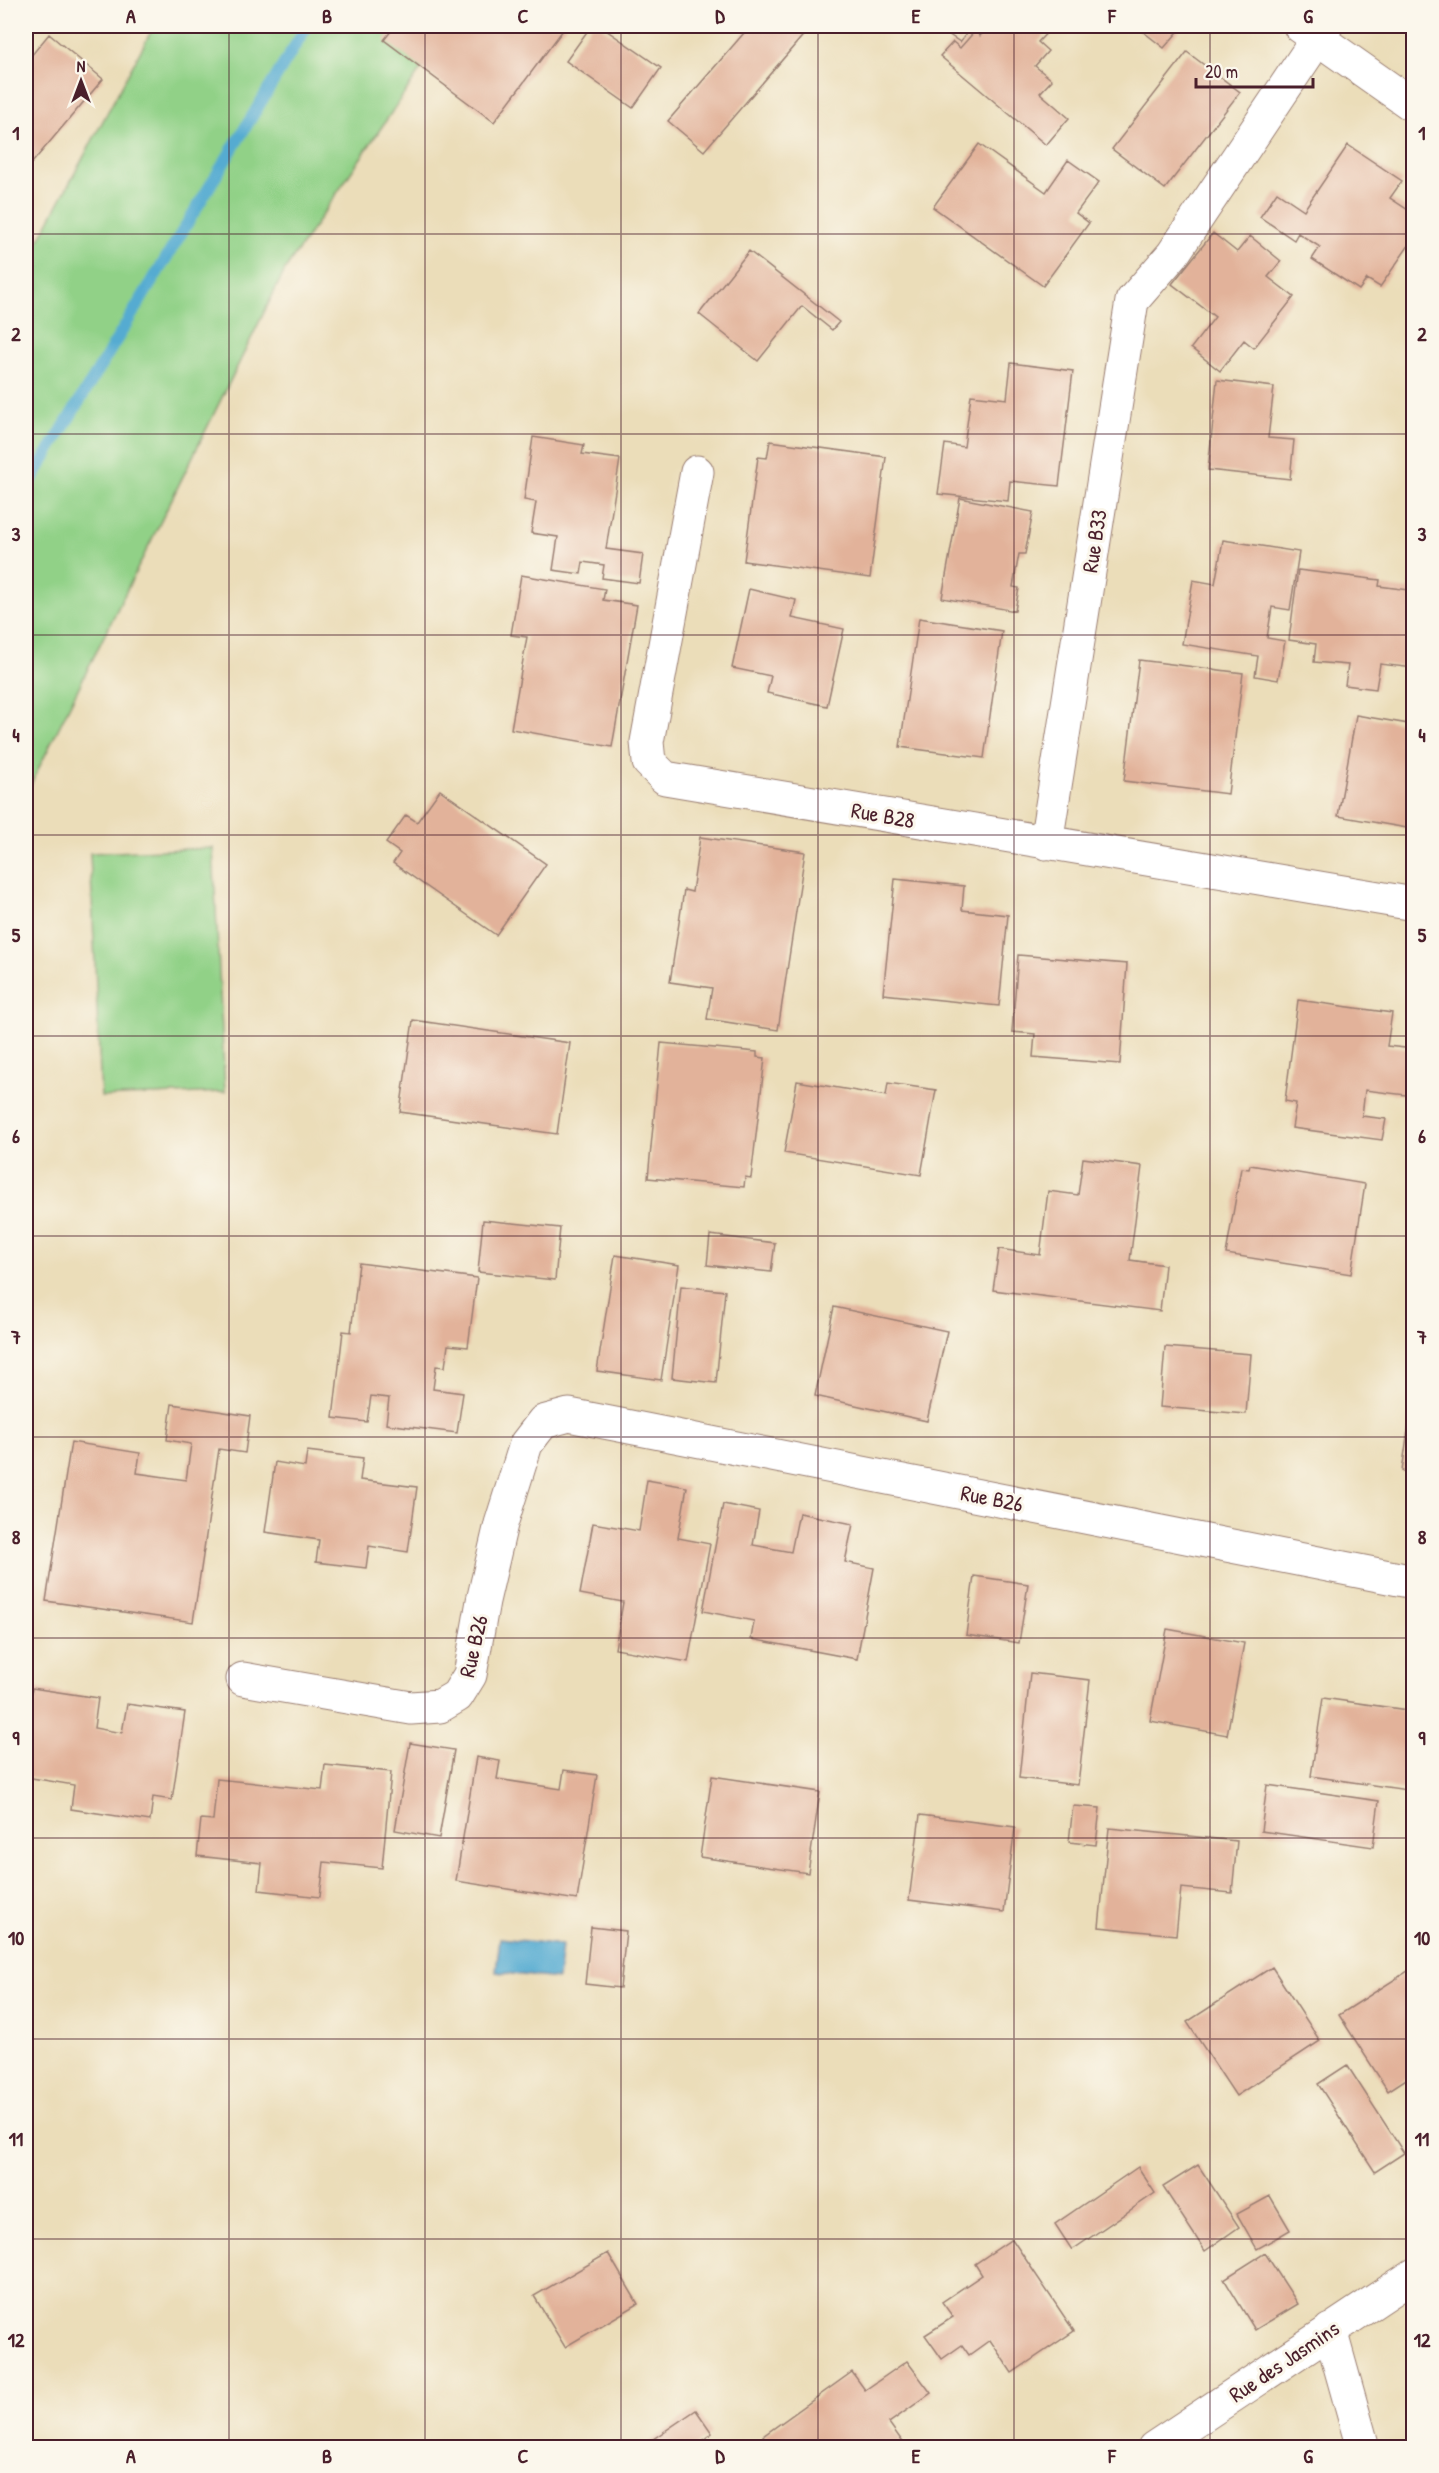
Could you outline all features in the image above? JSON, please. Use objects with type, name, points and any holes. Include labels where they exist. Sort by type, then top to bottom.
[{"type":"street","points":[[1314,30],[1413,106]]},
{"type":"street","name":"Rue B33","points":[[1046,843],[1132,301],[1173,254],[1314,30]]},
{"type":"street","name":"Rue B28","points":[[697,472],[647,742],[649,762],[665,778],[1413,904]]},
{"type":"street","name":"Rue B26","points":[[243,1679],[411,1708],[440,1706],[458,1696],[470,1675],[483,1600],[501,1524],[526,1444],[556,1418],[1413,1582]]},
{"type":"street","name":"Rue des Jasmins","points":[[1154,2448],[1413,2276]]},
{"type":"street","points":[[1330,2330],[1363,2448]]},
{"type":"green space","points":[[154,26],[450,26],[285,270],[26,794],[26,264]]},
{"type":"green space","points":[[213,848],[225,1092],[101,1097],[90,853]]},
{"type":"water","points":[[500,1938],[562,1945],[558,1979],[496,1972]]},
{"type":"building","points":[[395,26],[566,26],[494,122],[384,40]]},
{"type":"building","points":[[591,26],[600,26],[661,68],[633,108],[566,61]]},
{"type":"building","points":[[750,26],[798,26],[806,32],[704,151],[668,121]]},
{"type":"building","points":[[936,26],[972,26],[960,42]]},
{"type":"building","points":[[989,26],[1053,26],[1038,42],[1048,51],[1035,66],[1052,80],[1040,93],[1069,118],[1046,145],[940,56],[953,42],[960,48],[975,31],[980,36]]},
{"type":"building","points":[[1136,26],[1183,26],[1164,48]]},
{"type":"building","points":[[49,34],[103,79],[26,170],[26,62]]},
{"type":"building","points":[[1187,52],[1240,92],[1165,189],[1112,149]]},
{"type":"building","points":[[979,144],[1046,192],[1068,160],[1099,182],[1076,213],[1089,223],[1043,286],[933,207]]},
{"type":"building","points":[[1348,145],[1402,181],[1390,198],[1414,214],[1414,238],[1380,287],[1367,279],[1359,290],[1312,259],[1320,247],[1298,233],[1294,240],[1260,217],[1277,192],[1304,210]]},
{"type":"building","points":[[1213,233],[1237,252],[1250,236],[1281,261],[1268,277],[1294,297],[1254,348],[1244,340],[1220,371],[1191,348],[1215,317],[1172,284]]},
{"type":"building","points":[[749,251],[839,322],[832,330],[802,306],[758,361],[699,314]]},
{"type":"building","points":[[1011,363],[1073,371],[1059,486],[1010,481],[1008,501],[938,494],[945,444],[964,447],[971,395],[1007,399]]},
{"type":"building","points":[[1217,380],[1274,387],[1268,438],[1294,440],[1290,479],[1208,470]]},
{"type":"building","points":[[533,437],[584,445],[582,454],[620,459],[606,549],[643,554],[639,583],[602,578],[604,565],[583,562],[581,574],[553,570],[558,537],[531,533],[536,502],[524,500]]},
{"type":"building","points":[[770,441],[886,457],[870,578],[744,561],[758,457],[767,458]]},
{"type":"building","points":[[960,498],[1033,512],[1025,554],[1019,554],[1013,587],[1019,588],[1015,611],[942,598]]},
{"type":"building","points":[[1223,540],[1299,552],[1290,610],[1272,607],[1267,638],[1285,641],[1278,680],[1255,676],[1258,656],[1182,644],[1193,580],[1215,584]]},
{"type":"building","points":[[1298,570],[1380,580],[1379,586],[1409,590],[1410,580],[1414,581],[1414,668],[1380,664],[1376,689],[1345,685],[1348,665],[1314,662],[1316,644],[1289,640]]},
{"type":"building","points":[[521,575],[605,589],[603,600],[637,605],[612,747],[511,729],[527,637],[511,635]]},
{"type":"building","points":[[749,589],[796,600],[792,618],[844,629],[827,706],[767,693],[771,676],[732,668]]},
{"type":"building","points":[[919,618],[1002,631],[984,758],[900,747]]},
{"type":"building","points":[[1139,660],[1243,673],[1228,794],[1124,781]]},
{"type":"building","points":[[1356,715],[1414,725],[1413,829],[1338,816]]},
{"type":"building","points":[[440,790],[546,864],[496,935],[393,863],[400,853],[386,843],[406,815],[417,822]]},
{"type":"building","points":[[700,837],[805,852],[778,1030],[707,1019],[712,988],[670,982],[684,890],[692,892]]},
{"type":"building","points":[[895,879],[964,886],[962,910],[1008,915],[999,1006],[883,994]]},
{"type":"building","points":[[1018,955],[1127,964],[1120,1064],[1033,1057],[1035,1034],[1012,1032]]},
{"type":"building","points":[[1298,1000],[1392,1013],[1387,1046],[1414,1049],[1414,1096],[1365,1090],[1362,1116],[1386,1119],[1382,1140],[1292,1128],[1296,1103],[1285,1101]]},
{"type":"building","points":[[413,1020],[570,1043],[557,1134],[400,1112]]},
{"type":"building","points":[[661,1043],[757,1052],[757,1057],[765,1058],[751,1178],[745,1177],[744,1187],[648,1178]]},
{"type":"building","points":[[797,1081],[886,1096],[888,1083],[936,1090],[921,1175],[784,1153]]},
{"type":"building","points":[[1083,1158],[1142,1166],[1130,1260],[1165,1265],[1160,1311],[993,1290],[999,1249],[1040,1255],[1048,1191],[1078,1195]]},
{"type":"building","points":[[1250,1165],[1365,1184],[1351,1274],[1226,1254],[1241,1168],[1249,1169]]},
{"type":"building","points":[[483,1220],[560,1228],[555,1280],[478,1272]]},
{"type":"building","points":[[710,1235],[775,1243],[771,1272],[707,1265]]},
{"type":"building","points":[[615,1255],[679,1265],[661,1380],[597,1371]]},
{"type":"building","points":[[359,1263],[477,1278],[468,1347],[448,1345],[445,1367],[436,1366],[433,1389],[463,1393],[457,1433],[386,1424],[389,1398],[371,1396],[367,1422],[333,1418],[343,1331],[351,1332]]},
{"type":"building","points":[[681,1286],[725,1291],[716,1383],[672,1378]]},
{"type":"building","points":[[834,1307],[947,1331],[927,1421],[815,1396]]},
{"type":"building","points":[[1165,1347],[1251,1354],[1246,1414],[1160,1407]]},
{"type":"building","points":[[1412,1403],[1414,1403],[1414,1473],[1402,1471]]},
{"type":"building","points":[[172,1404],[250,1416],[245,1453],[219,1449],[193,1622],[46,1601],[71,1442],[140,1453],[137,1473],[186,1480],[191,1444],[167,1440]]},
{"type":"building","points":[[307,1451],[363,1458],[360,1480],[417,1487],[408,1552],[369,1546],[366,1568],[316,1562],[319,1540],[265,1532],[275,1462],[305,1467]]},
{"type":"building","points":[[647,1480],[687,1487],[678,1538],[710,1544],[688,1662],[615,1649],[623,1602],[580,1594],[593,1523],[639,1531]]},
{"type":"building","points":[[723,1504],[759,1511],[753,1545],[791,1552],[799,1513],[853,1524],[845,1562],[874,1568],[857,1659],[751,1639],[754,1621],[703,1611]]},
{"type":"building","points":[[974,1576],[1028,1584],[1019,1643],[966,1635]]},
{"type":"building","points":[[1167,1629],[1244,1643],[1227,1735],[1150,1721]]},
{"type":"building","points":[[1030,1673],[1090,1680],[1078,1785],[1019,1778]]},
{"type":"building","points":[[32,1688],[98,1698],[94,1728],[122,1733],[127,1704],[185,1712],[172,1800],[153,1797],[150,1821],[71,1809],[74,1785],[26,1777],[26,1732]]},
{"type":"building","points":[[1323,1698],[1414,1711],[1414,1791],[1311,1776]]},
{"type":"building","points":[[410,1743],[454,1750],[439,1838],[395,1830]]},
{"type":"building","points":[[476,1757],[500,1761],[497,1779],[561,1789],[564,1770],[597,1775],[577,1900],[456,1881]]},
{"type":"building","points":[[325,1765],[391,1772],[382,1868],[324,1862],[320,1897],[259,1890],[262,1863],[197,1856],[201,1819],[213,1820],[217,1779],[322,1790]]},
{"type":"building","points":[[712,1776],[820,1792],[808,1873],[700,1857]]},
{"type":"building","points":[[1267,1785],[1379,1801],[1373,1847],[1261,1831]]},
{"type":"building","points":[[1073,1806],[1100,1808],[1096,1845],[1069,1842]]},
{"type":"building","points":[[920,1815],[1015,1827],[1004,1912],[909,1900]]},
{"type":"building","points":[[1109,1828],[1237,1841],[1232,1893],[1181,1888],[1176,1935],[1099,1927]]},
{"type":"building","points":[[591,1927],[626,1931],[620,1988],[585,1984]]},
{"type":"building","points":[[1272,1967],[1320,2041],[1236,2096],[1187,2022]]},
{"type":"building","points":[[1414,1967],[1414,2074],[1388,2091],[1339,2015]]},
{"type":"building","points":[[1347,2065],[1404,2153],[1375,2172],[1318,2084]]},
{"type":"building","points":[[1198,2165],[1239,2227],[1205,2251],[1163,2187]]},
{"type":"building","points":[[1138,2167],[1155,2193],[1072,2250],[1055,2224]]},
{"type":"building","points":[[1270,2196],[1290,2230],[1257,2249],[1237,2214]]},
{"type":"building","points":[[1012,2239],[1074,2331],[1012,2373],[990,2340],[969,2355],[962,2345],[942,2359],[925,2335],[953,2317],[942,2302],[982,2275],[975,2264]]},
{"type":"building","points":[[608,2253],[638,2304],[565,2347],[534,2296]]},
{"type":"building","points":[[1265,2253],[1298,2304],[1255,2330],[1224,2279]]},
{"type":"building","points":[[907,2361],[931,2393],[889,2423],[907,2448],[771,2448],[763,2436],[852,2372],[865,2390]]},
{"type":"building","points":[[696,2410],[712,2433],[693,2448],[640,2448]]},
{"type":"waterway","points":[[26,489],[307,26]]}]
